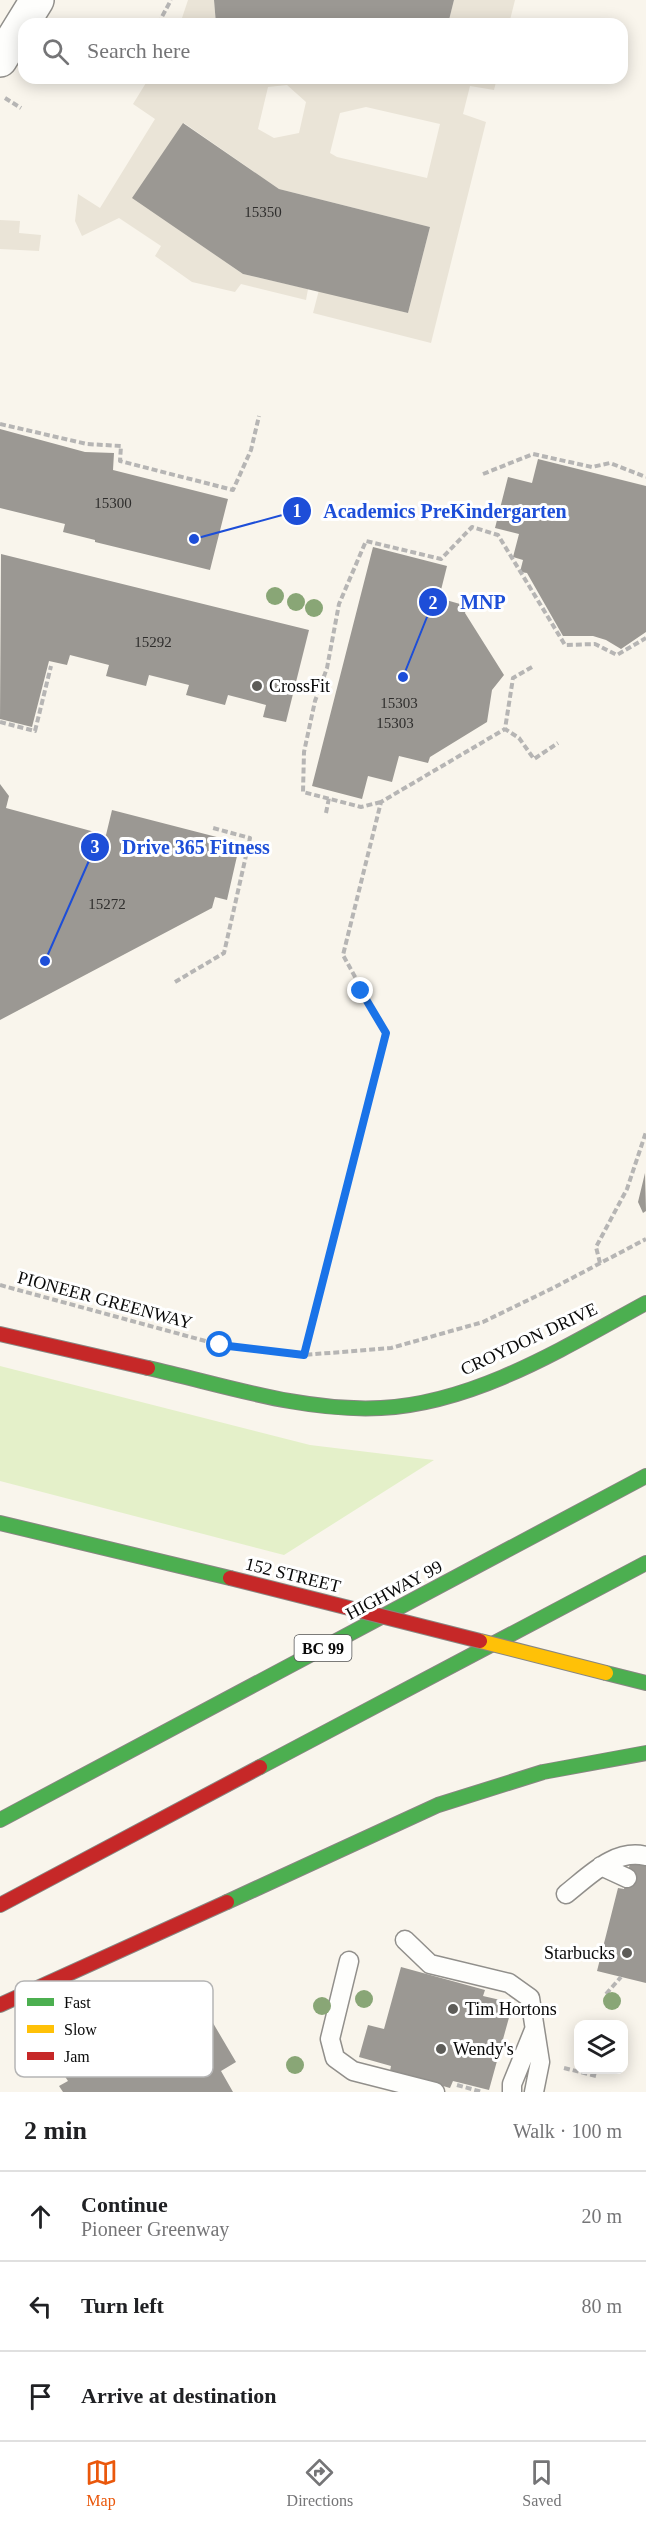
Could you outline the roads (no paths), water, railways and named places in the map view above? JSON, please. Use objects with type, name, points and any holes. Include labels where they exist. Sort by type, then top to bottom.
[{"type":"main road","name":"CROYDON DRIVE","points":[[0,1334],[296,1402],[344,1408],[393,1407],[443,1396],[486,1383],[585,1336],[646,1303]]},
{"type":"main road","name":"HIGHWAY 99","points":[[0,1820],[646,1476]]},
{"type":"main road","name":"152 STREET","points":[[0,1522],[646,1683]]},
{"type":"main road","points":[[0,1905],[646,1563]]},
{"type":"main road","points":[[54,1981],[438,1805],[543,1772],[646,1753]]},
{"type":"main road","points":[[0,2006],[15,1999]]},
{"type":"street","points":[[26,18],[37,0]]},
{"type":"street","points":[[0,60],[18,31]]},
{"type":"lane","points":[[566,1894],[601,1866],[633,1853],[646,1856]]},
{"type":"lane","points":[[601,1866],[627,1878]]},
{"type":"lane","points":[[405,1940],[430,1964],[509,1983],[530,1998],[540,2062],[534,2092]]},
{"type":"lane","points":[[349,1961],[330,2039],[335,2058],[353,2071],[435,2092]]},
{"type":"lane","points":[[512,2092],[512,2084],[534,2030]]},
{"type":"place","name":"Academics PreKindergarten","points":[[194,539]]},
{"type":"place","name":"MNP","points":[[403,677]]},
{"type":"place","name":"CrossFit","points":[[257,686]]},
{"type":"place","name":"Drive 365 Fitness","points":[[45,961]]},
{"type":"place","name":"Starbucks","points":[[627,1953]]},
{"type":"place","name":"Tim Hortons","points":[[453,2009]]},
{"type":"place","name":"Wendy's","points":[[441,2049]]}]
